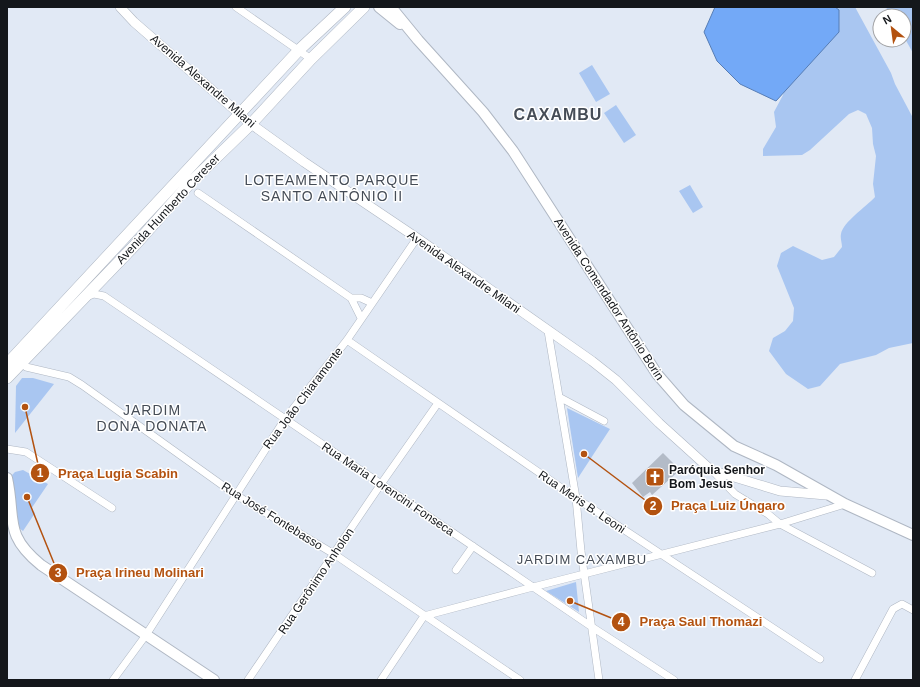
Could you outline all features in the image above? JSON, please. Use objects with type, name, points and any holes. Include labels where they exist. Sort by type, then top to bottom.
[{"type":"main road","name":"Avenida Humberto Cereser","points":[[7,364],[299,50],[345,7]]},
{"type":"main road","name":"Avenida Humberto Cereser","points":[[7,378],[100,281],[191,182],[251,124],[311,59],[364,7]]},
{"type":"main road","name":"Avenida Comendador Antônio Borin","points":[[379,7],[418,40]]},
{"type":"main road","name":"Avenida Comendador Antônio Borin","points":[[391,7],[418,40],[483,112],[513,151],[657,374],[670,390],[706,424],[734,446],[776,465],[826,495],[913,534]]},
{"type":"main road","points":[[7,478],[13,527],[18,541],[26,553],[41,565],[214,680]]},
{"type":"street","name":"Avenida Alexandre Milani","points":[[120,7],[134,22],[251,124],[304,162],[417,238],[616,380],[659,423],[711,470],[780,491],[826,495]]},
{"type":"street","points":[[236,7],[311,59]]},
{"type":"street","points":[[198,192],[351,298],[361,318]]},
{"type":"street","name":"Rua João Chiaramonte","points":[[114,680],[146,634],[284,419],[347,340],[417,238]]},
{"type":"street","points":[[100,281],[101,292],[104,296]]},
{"type":"street","points":[[84,298],[94,294],[104,296]]},
{"type":"street","name":"Rua Maria Lorencini Fonseca","points":[[104,296],[592,627],[674,680]]},
{"type":"street","points":[[351,298],[361,298],[372,302]]},
{"type":"street","points":[[548,331],[576,498],[584,574],[599,680]]},
{"type":"street","name":"Rua Meris B. Leoni","points":[[347,340],[576,498],[820,659]]},
{"type":"street","points":[[22,362],[23,348]]},
{"type":"street","name":"Rua José Fontebasso","points":[[22,362],[26,367],[69,377],[82,385],[236,495],[334,554],[516,679]]},
{"type":"street","points":[[559,397],[604,421]]},
{"type":"street","name":"Rua Gerônimo Anholon","points":[[248,680],[438,403]]},
{"type":"street","points":[[7,449],[26,452],[112,508]]},
{"type":"street","points":[[711,470],[735,494],[768,514],[780,524],[872,573]]},
{"type":"street","points":[[381,680],[424,616],[780,524],[845,504]]},
{"type":"street","points":[[456,570],[473,546]]},
{"type":"street","points":[[855,680],[893,609],[902,604],[913,610]]},
{"type":"shaded area","points":[[824,7],[855,7],[872,38],[872,48],[877,48],[913,118],[913,343],[889,348],[876,355],[840,364],[820,386],[808,389],[786,374],[769,351],[773,338],[785,331],[793,321],[794,308],[777,266],[781,253],[793,246],[822,260],[834,257],[842,247],[841,234],[843,229],[855,215],[875,197],[873,184],[876,156],[873,144],[872,128],[866,114],[858,110],[849,114],[810,150],[802,155],[763,156],[763,149],[776,127],[774,112],[783,95],[787,77]]},
{"type":"shaded area","points":[[913,7],[913,53],[910,48],[912,48],[912,8],[886,8]]},
{"type":"shaded area","points":[[592,65],[610,94],[596,102],[579,73]]},
{"type":"shaded area","points":[[616,105],[636,135],[624,143],[604,113]]},
{"type":"shaded area","points":[[690,185],[703,207],[693,213],[679,191]]},
{"type":"shaded area","points":[[22,378],[33,378],[54,384],[15,433],[16,386]]},
{"type":"shaded area","points":[[567,408],[610,429],[578,478]]},
{"type":"shaded area","points":[[23,470],[48,484],[31,509],[35,513],[23,531],[19,528],[12,475],[15,472]]},
{"type":"shaded area","points":[[576,582],[579,612],[546,591]]},
{"type":"water","points":[[715,7],[835,7],[839,10],[839,32],[776,101],[740,84],[717,61],[704,32]]},
{"type":"building","name":"Paróquia Senhor Bom Jesus","points":[[663,453],[680,470],[652,495],[650,492],[643,497],[632,483]]},
{"type":"place","name":"Praça Lugia Scabin","points":[[25,407]]},
{"type":"place","name":"Praça Luiz Úngaro","points":[[584,454]]},
{"type":"place","name":"Paróquia Senhor Bom Jesus","points":[[655,477]]},
{"type":"place","name":"Praça Irineu Molinari","points":[[27,497]]},
{"type":"place","name":"Praça Saul Thomazi","points":[[570,601]]},
{"type":"district","name":"CAXAMBU","points":[[558,114]]},
{"type":"district","name":"LOTEAMENTO PARQUE SANTO ANTÔNIO II","points":[[332,188]]},
{"type":"district","name":"JARDIM DONA DONATA","points":[[152,418]]},
{"type":"district","name":"JARDIM CAXAMBU","points":[[582,559]]}]
